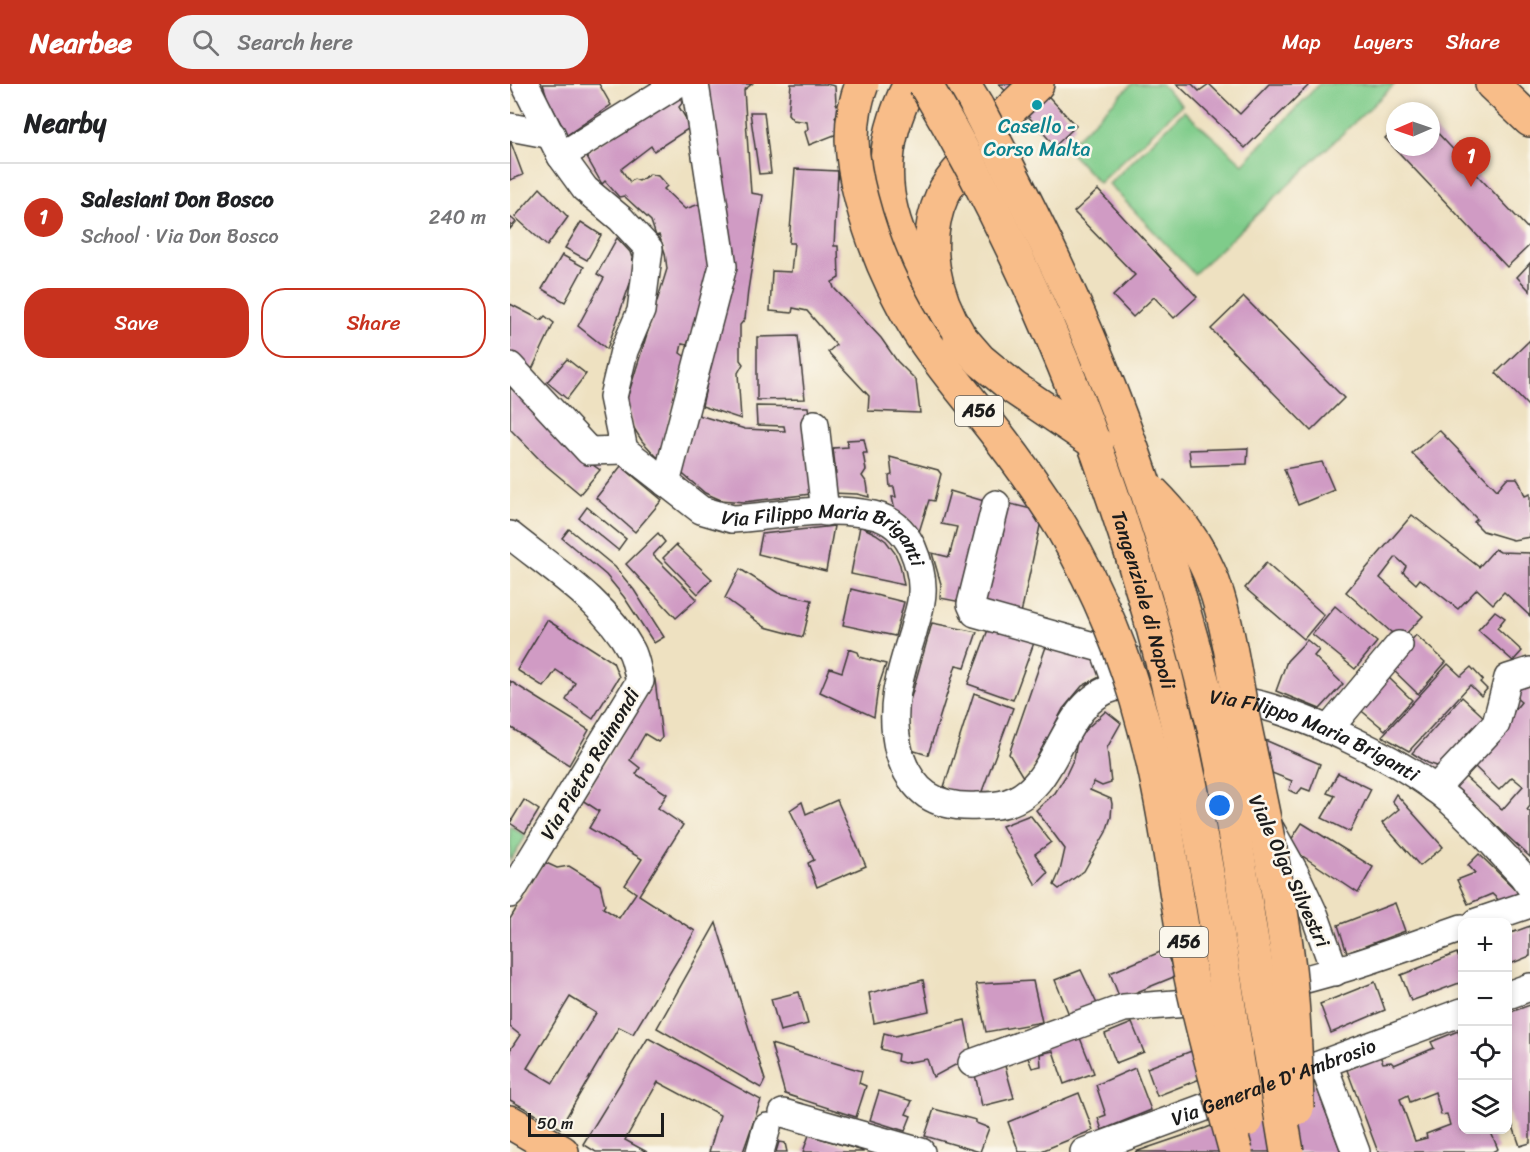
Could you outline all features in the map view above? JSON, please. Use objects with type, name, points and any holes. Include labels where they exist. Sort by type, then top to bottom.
[{"type":"main road","name":"A56","points":[[862,84],[852,119],[851,147],[865,213],[895,290],[945,370],[1015,457],[1062,530],[1107,618],[1127,667],[1145,728],[1158,788],[1200,1018],[1236,1152]]},
{"type":"main road","points":[[910,84],[900,102],[887,148],[885,173],[888,200],[894,223],[920,280],[960,337],[981,360],[1014,388],[1085,434],[1138,477],[1186,530],[1210,572],[1223,621],[1251,754],[1289,965],[1295,1037],[1297,1152]]},
{"type":"main road","name":"Tangenziale di Napoli","points":[[925,84],[974,173],[1021,269],[1083,416],[1126,536],[1179,733],[1196,817],[1252,1152]]},
{"type":"main road","points":[[960,337],[943,308],[933,269],[933,231],[936,213],[942,195],[965,162],[1008,111],[1037,84]]},
{"type":"main road","points":[[1492,84],[1530,120]]},
{"type":"main road","points":[[1524,84],[1530,90]]},
{"type":"main road","name":"Tangenziale di Napoli","points":[[970,96],[1057,265],[1094,351],[1141,473],[1182,605],[1206,694],[1233,826],[1287,1152]]},
{"type":"main road","points":[[510,1122],[562,1152]]},
{"type":"street","points":[[510,366],[589,451],[624,450],[613,397],[624,351],[641,311],[649,249],[621,219],[585,189],[557,145],[525,84]]},
{"type":"street","points":[[510,127],[557,145],[676,84]]},
{"type":"street","points":[[666,483],[723,266],[695,84]]},
{"type":"street","points":[[815,424],[825,512]]},
{"type":"street","name":"Via Filippo Maria Briganti","points":[[624,450],[700,510],[732,519],[841,511],[874,515],[892,522],[907,538],[922,576],[922,594],[898,682],[894,718],[896,739],[908,774],[917,787],[939,802],[968,807],[988,806],[1007,803],[1024,794],[1037,784],[1078,715],[1098,694],[1118,686],[1231,698],[1264,706],[1328,730],[1400,766],[1436,789],[1522,875],[1530,886]]},
{"type":"street","points":[[996,504],[971,604],[972,609],[975,613],[1104,649],[1118,686]]},
{"type":"street","name":"Via Pietro Raimondi","points":[[510,535],[582,593],[615,625],[633,652],[640,681],[510,894]]},
{"type":"street","points":[[1328,730],[1399,645]]},
{"type":"street","points":[[1436,789],[1496,724],[1508,678],[1530,671]]},
{"type":"street","name":"Viale Olga Silvestri","points":[[1231,698],[1252,798],[1294,871],[1315,916],[1335,972]]},
{"type":"street","points":[[1489,918],[1530,904]]},
{"type":"street","points":[[972,1063],[1124,1008],[1187,1003],[1310,979],[1458,929]]},
{"type":"street","points":[[1512,994],[1530,987]]},
{"type":"street","name":"Via Generale D'Ambrosio","points":[[1084,1152],[1458,1013]]},
{"type":"street","points":[[1323,1064],[1356,1152]]},
{"type":"street","points":[[770,1130],[921,1152]]},
{"type":"green space","points":[[1132,84],[1161,84],[1182,105],[1099,183],[1066,148]]},
{"type":"green space","points":[[1319,84],[1395,84],[1194,274],[1109,184],[1184,111],[1243,164]]},
{"type":"green space","points":[[510,826],[526,836],[510,861]]},
{"type":"building","points":[[543,84],[599,84],[611,105],[567,135],[547,97]]},
{"type":"building","points":[[707,84],[752,84],[744,90],[751,193],[763,195],[745,319],[740,325],[740,360],[743,364],[738,373],[741,419],[702,406],[719,328]]},
{"type":"building","points":[[791,84],[835,86],[836,103],[840,111],[835,117],[838,125],[837,134],[809,145],[805,132],[808,129],[807,122],[793,120],[788,114]]},
{"type":"building","name":"Casello - Corso Malta","points":[[999,84],[1037,84],[1076,126],[1055,146]]},
{"type":"building","points":[[1177,84],[1192,84],[1199,91],[1209,84],[1240,114],[1269,84],[1310,84],[1245,148]]},
{"type":"building","points":[[675,93],[683,102],[679,107],[691,127],[654,151],[651,146],[621,169],[630,182],[634,179],[639,181],[650,174],[658,176],[667,186],[664,189],[685,209],[706,202],[714,269],[707,272],[706,292],[687,345],[682,344],[680,353],[687,358],[658,458],[642,441],[632,425],[626,402],[667,269],[665,253],[651,221],[624,196],[619,197],[605,181],[602,184],[585,154]]},
{"type":"building","points":[[750,112],[764,112],[771,173],[759,174]]},
{"type":"building","points":[[1440,136],[1530,231],[1530,245],[1507,267],[1402,156],[1440,156]]},
{"type":"building","points":[[510,140],[523,175],[510,180]]},
{"type":"building","points":[[795,169],[838,171],[834,246],[838,246],[839,278],[832,282],[834,288],[881,338],[897,361],[916,380],[920,413],[868,411],[869,396],[828,352],[836,345],[807,311],[793,308],[792,313],[770,311],[772,271],[791,272],[794,243],[789,243]]},
{"type":"building","points":[[540,188],[568,217],[547,246],[515,217]]},
{"type":"building","points":[[1098,190],[1197,297],[1174,318],[1154,297],[1133,317],[1113,296],[1135,275],[1074,212]]},
{"type":"building","points":[[510,217],[516,222],[510,229]]},
{"type":"building","points":[[581,222],[601,235],[587,260],[565,248]]},
{"type":"building","points":[[617,238],[630,252],[634,264],[633,275],[607,349],[578,326],[604,278],[597,274]]},
{"type":"building","points":[[562,255],[584,267],[565,302],[542,289]]},
{"type":"building","points":[[1530,263],[1530,291],[1517,277]]},
{"type":"building","points":[[1244,297],[1344,398],[1311,431],[1211,329]]},
{"type":"building","points":[[510,304],[541,320],[545,316],[554,323],[527,380],[510,354]]},
{"type":"building","points":[[798,336],[805,399],[757,400],[757,337]]},
{"type":"building","points":[[1530,340],[1530,408],[1496,373]]},
{"type":"building","points":[[567,359],[586,374],[567,399],[547,382]]},
{"type":"building","points":[[510,375],[573,451],[600,470],[580,494],[543,463],[510,429]]},
{"type":"building","points":[[756,406],[808,407],[819,493],[744,502],[721,500],[705,493],[678,470],[695,414],[745,429],[785,431],[784,426],[757,425]]},
{"type":"building","points":[[1439,430],[1497,490],[1507,478],[1517,478],[1525,496],[1530,494],[1530,537],[1513,540],[1483,531],[1474,522],[1477,519],[1412,453]]},
{"type":"building","points":[[864,439],[867,453],[863,453],[866,470],[862,476],[867,483],[869,497],[831,493],[828,475],[836,474],[833,448],[848,447],[847,440]]},
{"type":"building","points":[[1248,448],[1247,464],[1191,466],[1189,450]]},
{"type":"building","points":[[890,457],[938,470],[941,474],[934,501],[929,500],[919,532],[895,511],[892,497],[896,497],[894,487],[890,487],[889,476],[892,475]]},
{"type":"building","points":[[1322,462],[1334,490],[1298,505],[1284,469]]},
{"type":"building","points":[[621,466],[662,500],[635,532],[596,498]]},
{"type":"building","points":[[950,491],[984,501],[961,602],[940,598],[941,584],[932,553],[949,557],[957,527],[941,524]]},
{"type":"building","points":[[1007,503],[1043,512],[1020,618],[982,606]]},
{"type":"building","points":[[587,507],[626,539],[618,550],[579,518]]},
{"type":"building","points":[[1412,515],[1479,567],[1495,549],[1500,552],[1530,553],[1530,616],[1504,592],[1493,604],[1477,589],[1458,609],[1420,579],[1416,584],[1403,572],[1406,566],[1396,557],[1380,578],[1423,616],[1400,640],[1346,592]]},
{"type":"building","points":[[834,526],[826,571],[758,554],[762,534]]},
{"type":"building","points":[[860,526],[886,541],[895,553],[904,585],[851,574]]},
{"type":"building","points":[[569,529],[615,567],[634,590],[664,637],[654,643],[624,597],[606,575],[562,538]]},
{"type":"building","points":[[658,533],[665,542],[653,555],[697,599],[676,618],[626,564]]},
{"type":"building","points":[[676,545],[712,579],[698,594],[663,558]]},
{"type":"building","points":[[1266,563],[1324,615],[1304,639],[1245,588]]},
{"type":"building","points":[[740,569],[778,593],[812,600],[803,637],[765,627],[725,598]]},
{"type":"building","points":[[851,589],[904,602],[895,636],[843,625]]},
{"type":"building","points":[[1335,606],[1377,642],[1355,669],[1312,634]]},
{"type":"building","points":[[1495,611],[1505,618],[1497,628],[1522,651],[1513,661],[1478,630]]},
{"type":"building","points":[[547,620],[613,662],[619,677],[593,719],[566,700],[575,683],[556,670],[544,687],[517,670]]},
{"type":"building","points":[[932,623],[977,632],[965,667],[956,665],[928,755],[911,750],[906,715]]},
{"type":"building","points":[[989,627],[1035,640],[1013,700],[968,684]]},
{"type":"building","points":[[1416,635],[1446,662],[1418,694],[1389,666]]},
{"type":"building","points":[[1049,638],[1103,654],[1109,672],[1082,686],[1063,709],[1032,767],[1023,777],[1009,754]]},
{"type":"building","points":[[1307,640],[1319,650],[1314,656],[1343,684],[1320,709],[1276,691],[1287,661]]},
{"type":"building","points":[[849,649],[858,652],[860,657],[886,664],[878,688],[874,717],[820,692],[830,668],[842,672]]},
{"type":"building","points":[[1448,664],[1461,676],[1471,667],[1483,680],[1480,682],[1487,689],[1481,696],[1470,685],[1409,751],[1382,736]]},
{"type":"building","points":[[1388,677],[1412,700],[1385,730],[1358,708]]},
{"type":"building","points":[[1521,678],[1530,686],[1530,806],[1527,810],[1530,812],[1530,857],[1453,785],[1463,775],[1502,810],[1523,786],[1512,777],[1499,790],[1472,764],[1521,702],[1509,692]]},
{"type":"building","points":[[655,680],[662,738],[658,742],[645,734],[630,760],[640,768],[636,774],[667,794],[658,808],[683,825],[639,895],[695,931],[633,1034],[619,1027],[560,1128],[510,1100],[510,1050],[520,1035],[510,1027],[510,919],[544,862],[557,868],[569,866],[600,885],[605,905],[603,908],[619,918],[636,893],[625,885],[642,859],[589,828],[599,811],[582,800]],"holes":[[[570,997],[596,1013],[553,1083],[527,1068]]]},
{"type":"building","points":[[510,681],[589,730],[569,765],[510,727]]},
{"type":"building","points":[[974,693],[1013,708],[981,794],[958,795],[944,787]]},
{"type":"building","points":[[1462,697],[1487,720],[1443,768],[1428,763],[1412,753]]},
{"type":"building","points":[[1106,711],[1121,723],[1107,748],[1111,783],[1102,786],[1094,782],[1090,790],[1111,799],[1111,817],[1106,832],[1084,871],[1059,889],[1054,885],[1065,849],[1036,810],[1055,793],[1065,777],[1074,758],[1077,742],[1084,731]]},
{"type":"building","points":[[1265,740],[1320,764],[1310,791],[1302,788],[1297,794],[1289,790],[1292,781],[1272,773]]},
{"type":"building","points":[[1338,773],[1371,789],[1350,832],[1322,818],[1335,796],[1327,793]]},
{"type":"building","points":[[1396,794],[1443,847],[1420,866],[1382,823],[1399,809],[1392,801]]},
{"type":"building","points":[[524,800],[539,810],[525,833],[510,823]]},
{"type":"building","points":[[837,800],[866,866],[817,887],[808,863],[814,860],[790,810],[802,802],[806,814]]},
{"type":"building","points":[[1030,815],[1051,842],[1035,854],[1048,873],[1036,885],[1002,826]]},
{"type":"building","points":[[1302,823],[1373,867],[1358,893],[1301,855],[1297,856],[1289,843]]},
{"type":"building","points":[[1479,854],[1525,899],[1506,907],[1492,894],[1468,904],[1457,880],[1475,873],[1468,865]]},
{"type":"building","points":[[1395,903],[1405,931],[1347,953],[1338,925]]},
{"type":"building","points":[[716,923],[765,1080],[761,1088],[657,1028]]},
{"type":"building","points":[[1530,926],[1530,956],[1512,963],[1512,933]]},
{"type":"building","points":[[1165,950],[1176,976],[1120,999],[1110,973]]},
{"type":"building","points":[[1457,953],[1458,983],[1411,1001],[1401,975]]},
{"type":"building","points":[[1081,970],[1098,1006],[1070,1017],[1055,980]]},
{"type":"building","points":[[923,980],[929,1011],[874,1023],[869,993]]},
{"type":"building","points":[[1033,981],[1042,1022],[986,1032],[976,984]]},
{"type":"building","points":[[1375,982],[1385,1010],[1331,1033],[1320,1004]]},
{"type":"building","points":[[799,992],[808,1024],[780,1031],[771,999]]},
{"type":"building","points":[[1530,1005],[1530,1143],[1520,1146],[1512,1123],[1512,1012]]},
{"type":"building","points":[[965,1020],[972,1056],[933,1077],[927,1059],[904,1063],[897,1061],[898,1054],[881,1049],[884,1033],[895,1036]]},
{"type":"building","points":[[1132,1023],[1144,1052],[1116,1063],[1105,1034]]},
{"type":"building","points":[[1458,1031],[1458,1134],[1492,1134],[1498,1149],[1492,1152],[1378,1152],[1347,1070],[1380,1056],[1383,1063],[1391,1062],[1394,1065],[1434,1048],[1431,1042]],"holes":[[[1435,1092],[1441,1115],[1447,1114],[1450,1125],[1426,1134],[1427,1138],[1415,1141],[1400,1099],[1408,1095],[1410,1102]]]},
{"type":"building","points":[[1078,1033],[1094,1073],[1064,1084],[1053,1051],[1040,1054],[1041,1066],[1032,1068],[1028,1058],[1007,1064]]},
{"type":"building","points":[[648,1038],[761,1100],[743,1152],[709,1152],[720,1115],[658,1082],[625,1140],[647,1152],[596,1152],[583,1144]]},
{"type":"building","points":[[771,1044],[862,1071],[859,1083],[866,1086],[856,1117],[785,1094]]},
{"type":"building","points":[[1202,1047],[1210,1075],[1157,1096],[1147,1068]]},
{"type":"building","points":[[1001,1063],[1005,1066],[1014,1098],[982,1106],[974,1070]]},
{"type":"building","points":[[1135,1068],[1151,1110],[1102,1130],[1098,1118],[1106,1115],[1096,1085]]},
{"type":"building","points":[[1315,1083],[1341,1152],[1135,1152],[1206,1128]]},
{"type":"building","points":[[879,1091],[912,1101],[906,1114],[911,1116],[905,1131],[870,1120]]},
{"type":"building","points":[[1079,1093],[1093,1130],[1039,1152],[1019,1152],[1008,1122]]},
{"type":"building","points":[[934,1109],[976,1120],[976,1123],[989,1128],[980,1152],[925,1136]]},
{"type":"building","points":[[809,1135],[863,1151],[863,1152],[803,1152]]},
{"type":"building","points":[[779,1142],[785,1143],[787,1152],[776,1152]]},
{"type":"place","name":"Casello - Corso Malta","points":[[1037,105]]},
{"type":"place","name":"Salesiani Don Bosco","points":[[1471,187]]}]
